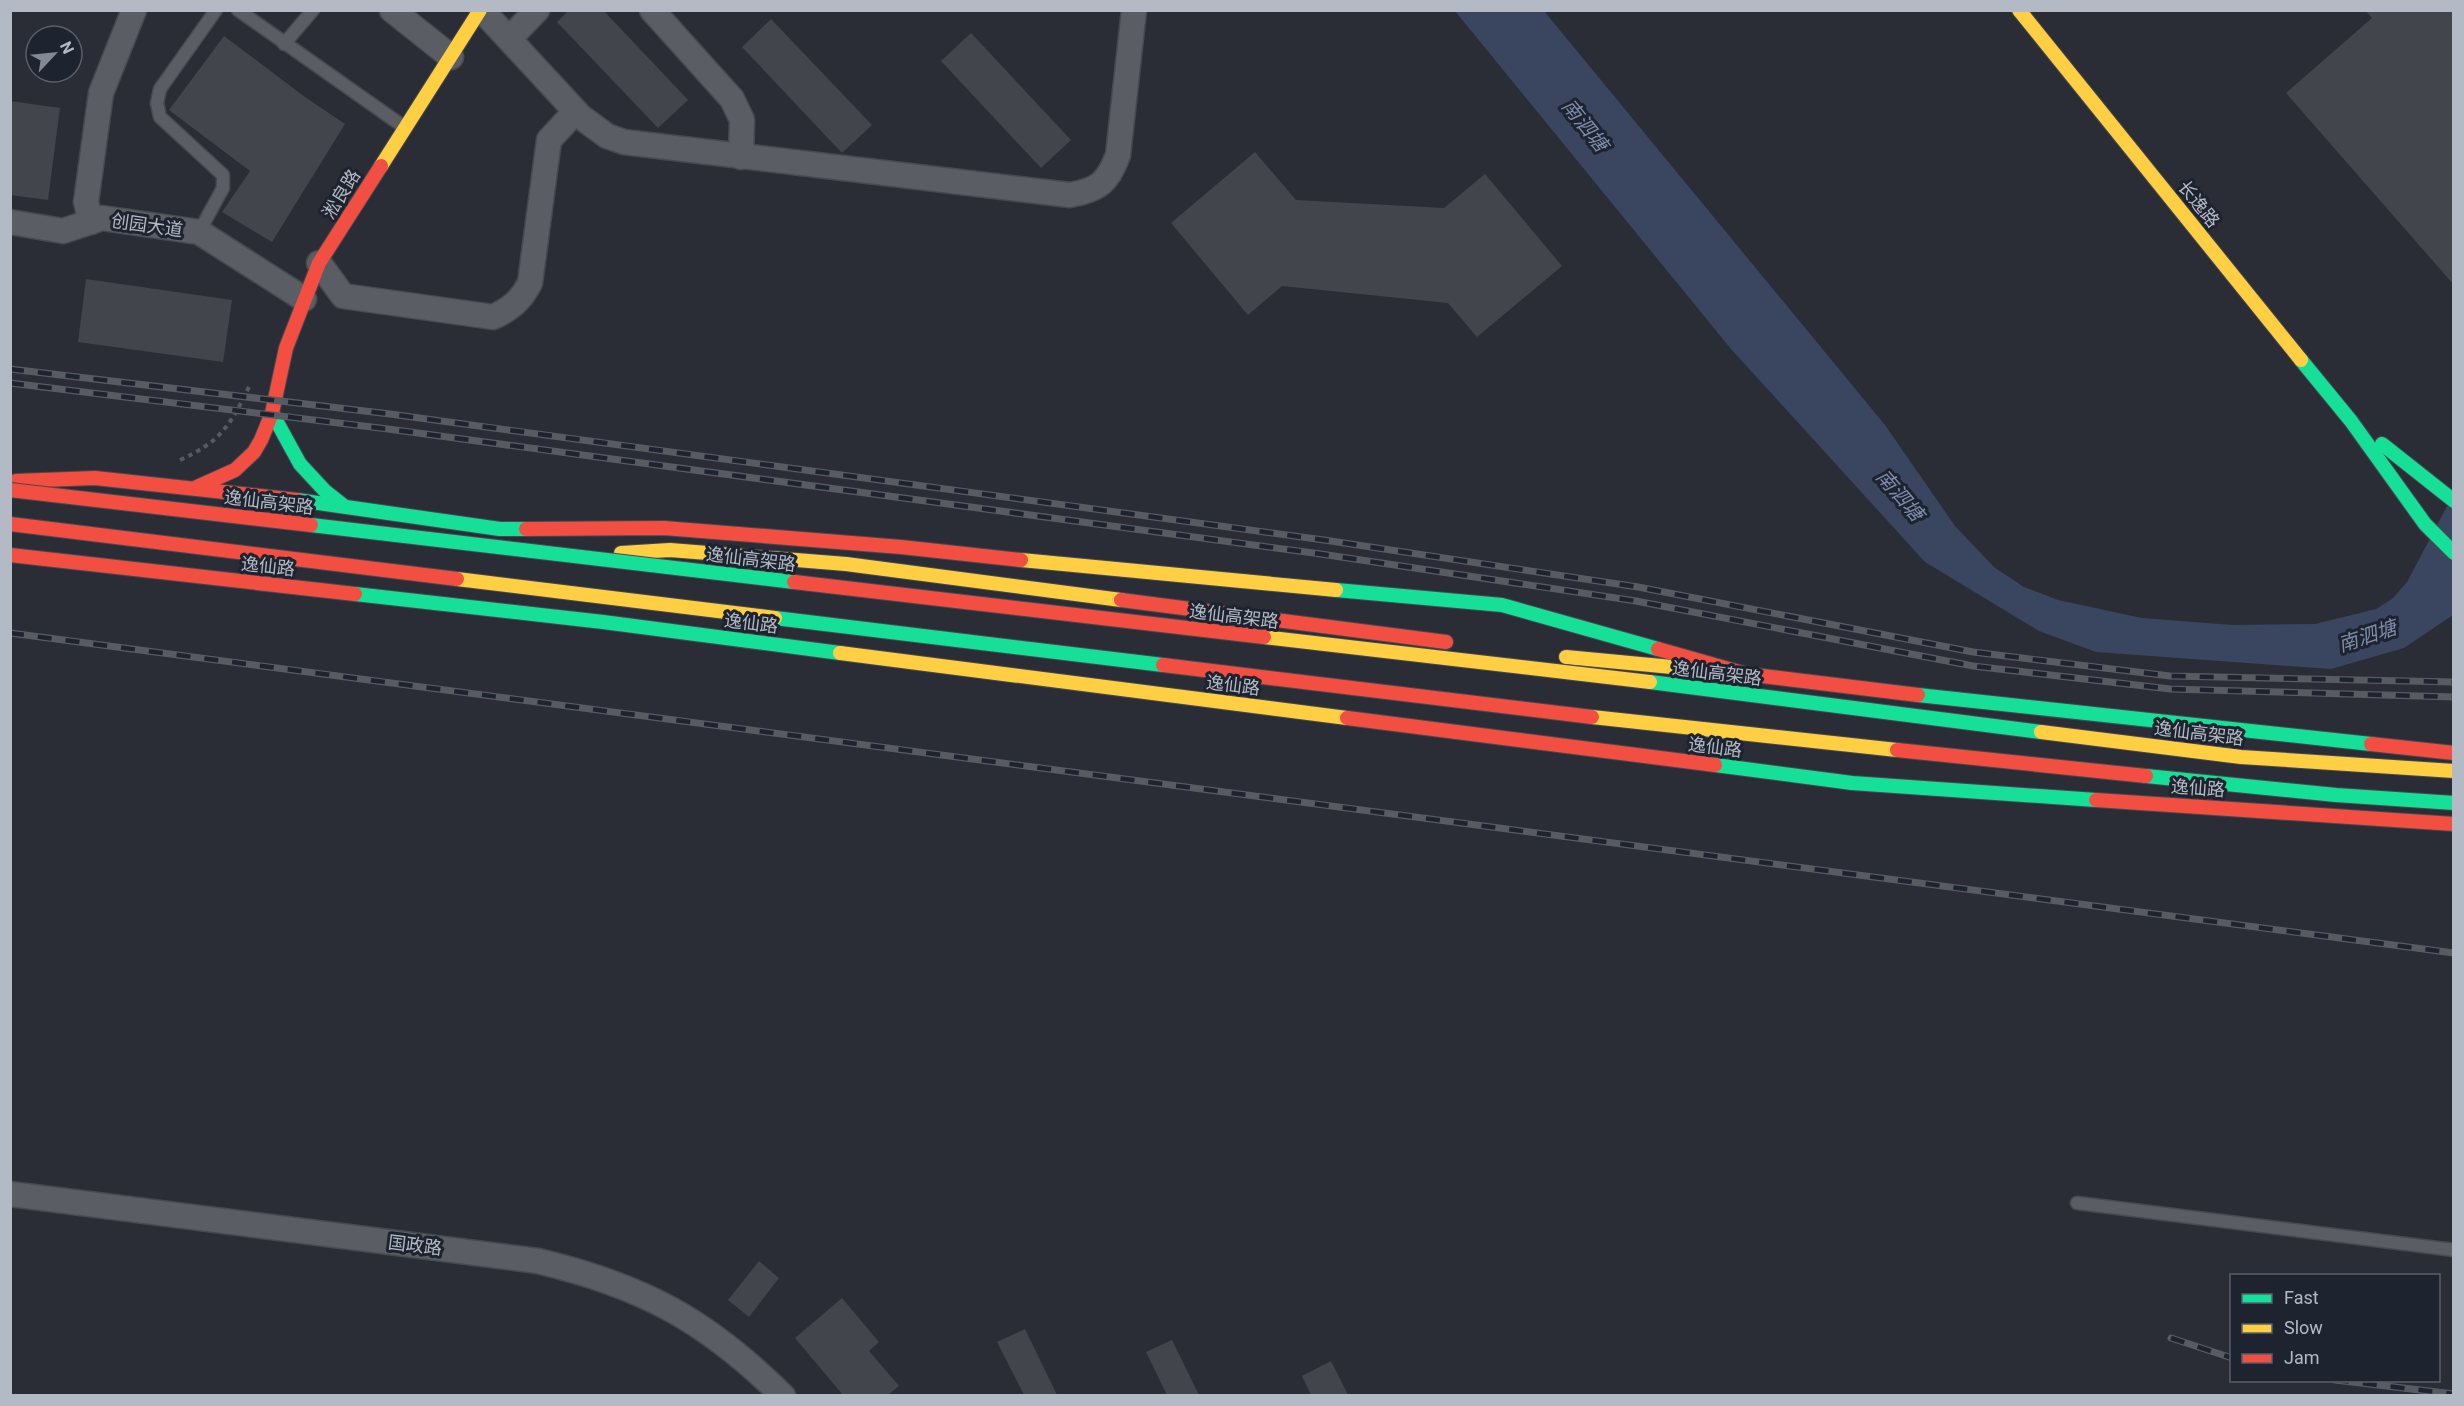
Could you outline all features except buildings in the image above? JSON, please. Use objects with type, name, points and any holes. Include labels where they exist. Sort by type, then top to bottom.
[{"type":"main road","name":"淞良路","points":[[197,487],[216,482],[233,473],[256,448],[272,413],[277,377],[319,263],[481,10]]},
{"type":"main road","name":"长逸路","points":[[2019,10],[2351,421],[2426,524],[2454,553]]},
{"type":"main road","points":[[272,413],[300,464],[325,491],[344,506]]},
{"type":"main road","name":"长逸路","points":[[2351,421],[2454,501]]},
{"type":"main road","points":[[10,481],[95,478],[197,487],[500,529],[664,528],[901,547],[1154,574],[1502,605],[1746,674]]},
{"type":"main road","points":[[10,488],[1546,683],[1746,674]]},
{"type":"main road","name":"逸仙高架路","points":[[10,488],[1649,683],[2241,757],[2454,771]]},
{"type":"main road","points":[[10,524],[1654,725],[2336,795],[2454,803]]},
{"type":"main road","points":[[570,556],[670,550],[846,564],[1459,644]]},
{"type":"main road","name":"逸仙路","points":[[10,555],[603,622],[1852,783],[2454,824]]},
{"type":"main road","points":[[1551,656],[1746,674],[1982,703],[2454,753]]},
{"type":"street","points":[[91,222],[86,202],[101,93],[134,10]]},
{"type":"street","points":[[392,10],[451,57]]},
{"type":"street","points":[[481,10],[575,112],[607,136],[624,142],[1071,195],[1097,186],[1111,174],[1118,155],[1134,10]]},
{"type":"street","points":[[509,39],[537,10]]},
{"type":"street","points":[[652,10],[732,99],[742,120],[741,157]]},
{"type":"street","points":[[319,263],[343,296],[493,317],[511,309],[523,296],[530,283],[549,140],[575,112]]},
{"type":"street","name":"创园大道","points":[[10,222],[63,231],[102,218],[198,232],[304,299]]},
{"type":"street","name":"国政路","points":[[10,1194],[538,1261],[589,1273],[631,1289],[673,1309],[752,1365],[783,1395]]},
{"type":"lane","points":[[198,232],[224,188],[223,175],[160,117],[157,103],[160,89],[216,10]]},
{"type":"lane","points":[[238,10],[404,127]]},
{"type":"lane","points":[[284,44],[312,10]]},
{"type":"lane","points":[[2077,1203],[2454,1250]]},
{"type":"path","points":[[173,463],[204,449],[227,427],[252,381]]},
{"type":"water","name":"南泗塘","points":[[1455,11],[1544,11],[1885,425],[1955,526],[1994,567],[2024,587],[2058,600],[2142,618],[2233,625],[2315,624],[2376,609],[2392,599],[2407,582],[2453,495],[2453,615],[2404,648],[2331,669],[2096,652],[2039,631],[1925,562],[1731,349]]},
{"type":"railway","points":[[10,369],[390,414],[1324,540],[1638,587],[1973,652],[2170,676],[2454,682]]},
{"type":"railway","points":[[10,383],[388,429],[1321,554],[1636,601],[1973,666],[2170,689],[2454,697]]},
{"type":"railway","points":[[10,633],[2454,953]]},
{"type":"railway","points":[[2171,1338],[2230,1357]]},
{"type":"railway","points":[[2352,1382],[2454,1394]]},
{"type":"traffic: fast","points":[[2301,360],[2351,421],[2425,524],[2454,553]]},
{"type":"traffic: fast","points":[[272,413],[300,464],[325,491],[344,506]]},
{"type":"traffic: fast","points":[[2382,444],[2454,501]]},
{"type":"traffic: fast","points":[[297,500],[500,529],[526,529]]},
{"type":"traffic: fast","points":[[311,525],[794,582]]},
{"type":"traffic: fast","points":[[1336,590],[1502,605],[1658,649]]},
{"type":"traffic: fast","points":[[355,594],[603,622],[840,653]]},
{"type":"traffic: fast","points":[[775,618],[1163,665]]},
{"type":"traffic: fast","points":[[1650,682],[2041,732]]},
{"type":"traffic: fast","points":[[1918,695],[2371,744]]},
{"type":"traffic: fast","points":[[1715,765],[1852,783],[2096,800]]},
{"type":"traffic: fast","points":[[2146,776],[2336,795],[2454,803]]},
{"type":"traffic: slow","points":[[381,166],[480,10]]},
{"type":"traffic: slow","points":[[2019,10],[2301,360]]},
{"type":"traffic: slow","points":[[621,553],[670,550],[846,564],[1121,600]]},
{"type":"traffic: slow","points":[[1021,560],[1336,590]]},
{"type":"traffic: slow","points":[[457,579],[775,618]]},
{"type":"traffic: slow","points":[[1264,637],[1650,682]]},
{"type":"traffic: slow","points":[[840,653],[1347,718]]},
{"type":"traffic: slow","points":[[1566,657],[1746,674]]},
{"type":"traffic: slow","points":[[1592,717],[1897,750]]},
{"type":"traffic: slow","points":[[2041,732],[2241,757],[2454,771]]},
{"type":"traffic: jam","points":[[197,487],[235,470],[254,452],[261,440],[272,413],[286,348],[319,263],[381,166]]},
{"type":"traffic: jam","points":[[16,481],[95,478],[297,500]]},
{"type":"traffic: jam","points":[[10,490],[311,525]]},
{"type":"traffic: jam","points":[[10,524],[457,579]]},
{"type":"traffic: jam","points":[[526,529],[664,528],[901,547],[1021,560]]},
{"type":"traffic: jam","points":[[10,555],[355,594]]},
{"type":"traffic: jam","points":[[794,582],[1264,637]]},
{"type":"traffic: jam","points":[[1121,600],[1446,642]]},
{"type":"traffic: jam","points":[[1658,649],[1746,674],[1918,695]]},
{"type":"traffic: jam","points":[[1163,665],[1592,717]]},
{"type":"traffic: jam","points":[[1347,718],[1715,765]]},
{"type":"traffic: jam","points":[[2371,744],[2454,753]]},
{"type":"traffic: jam","points":[[1897,750],[2146,776]]},
{"type":"traffic: jam","points":[[2096,800],[2454,824]]}]
